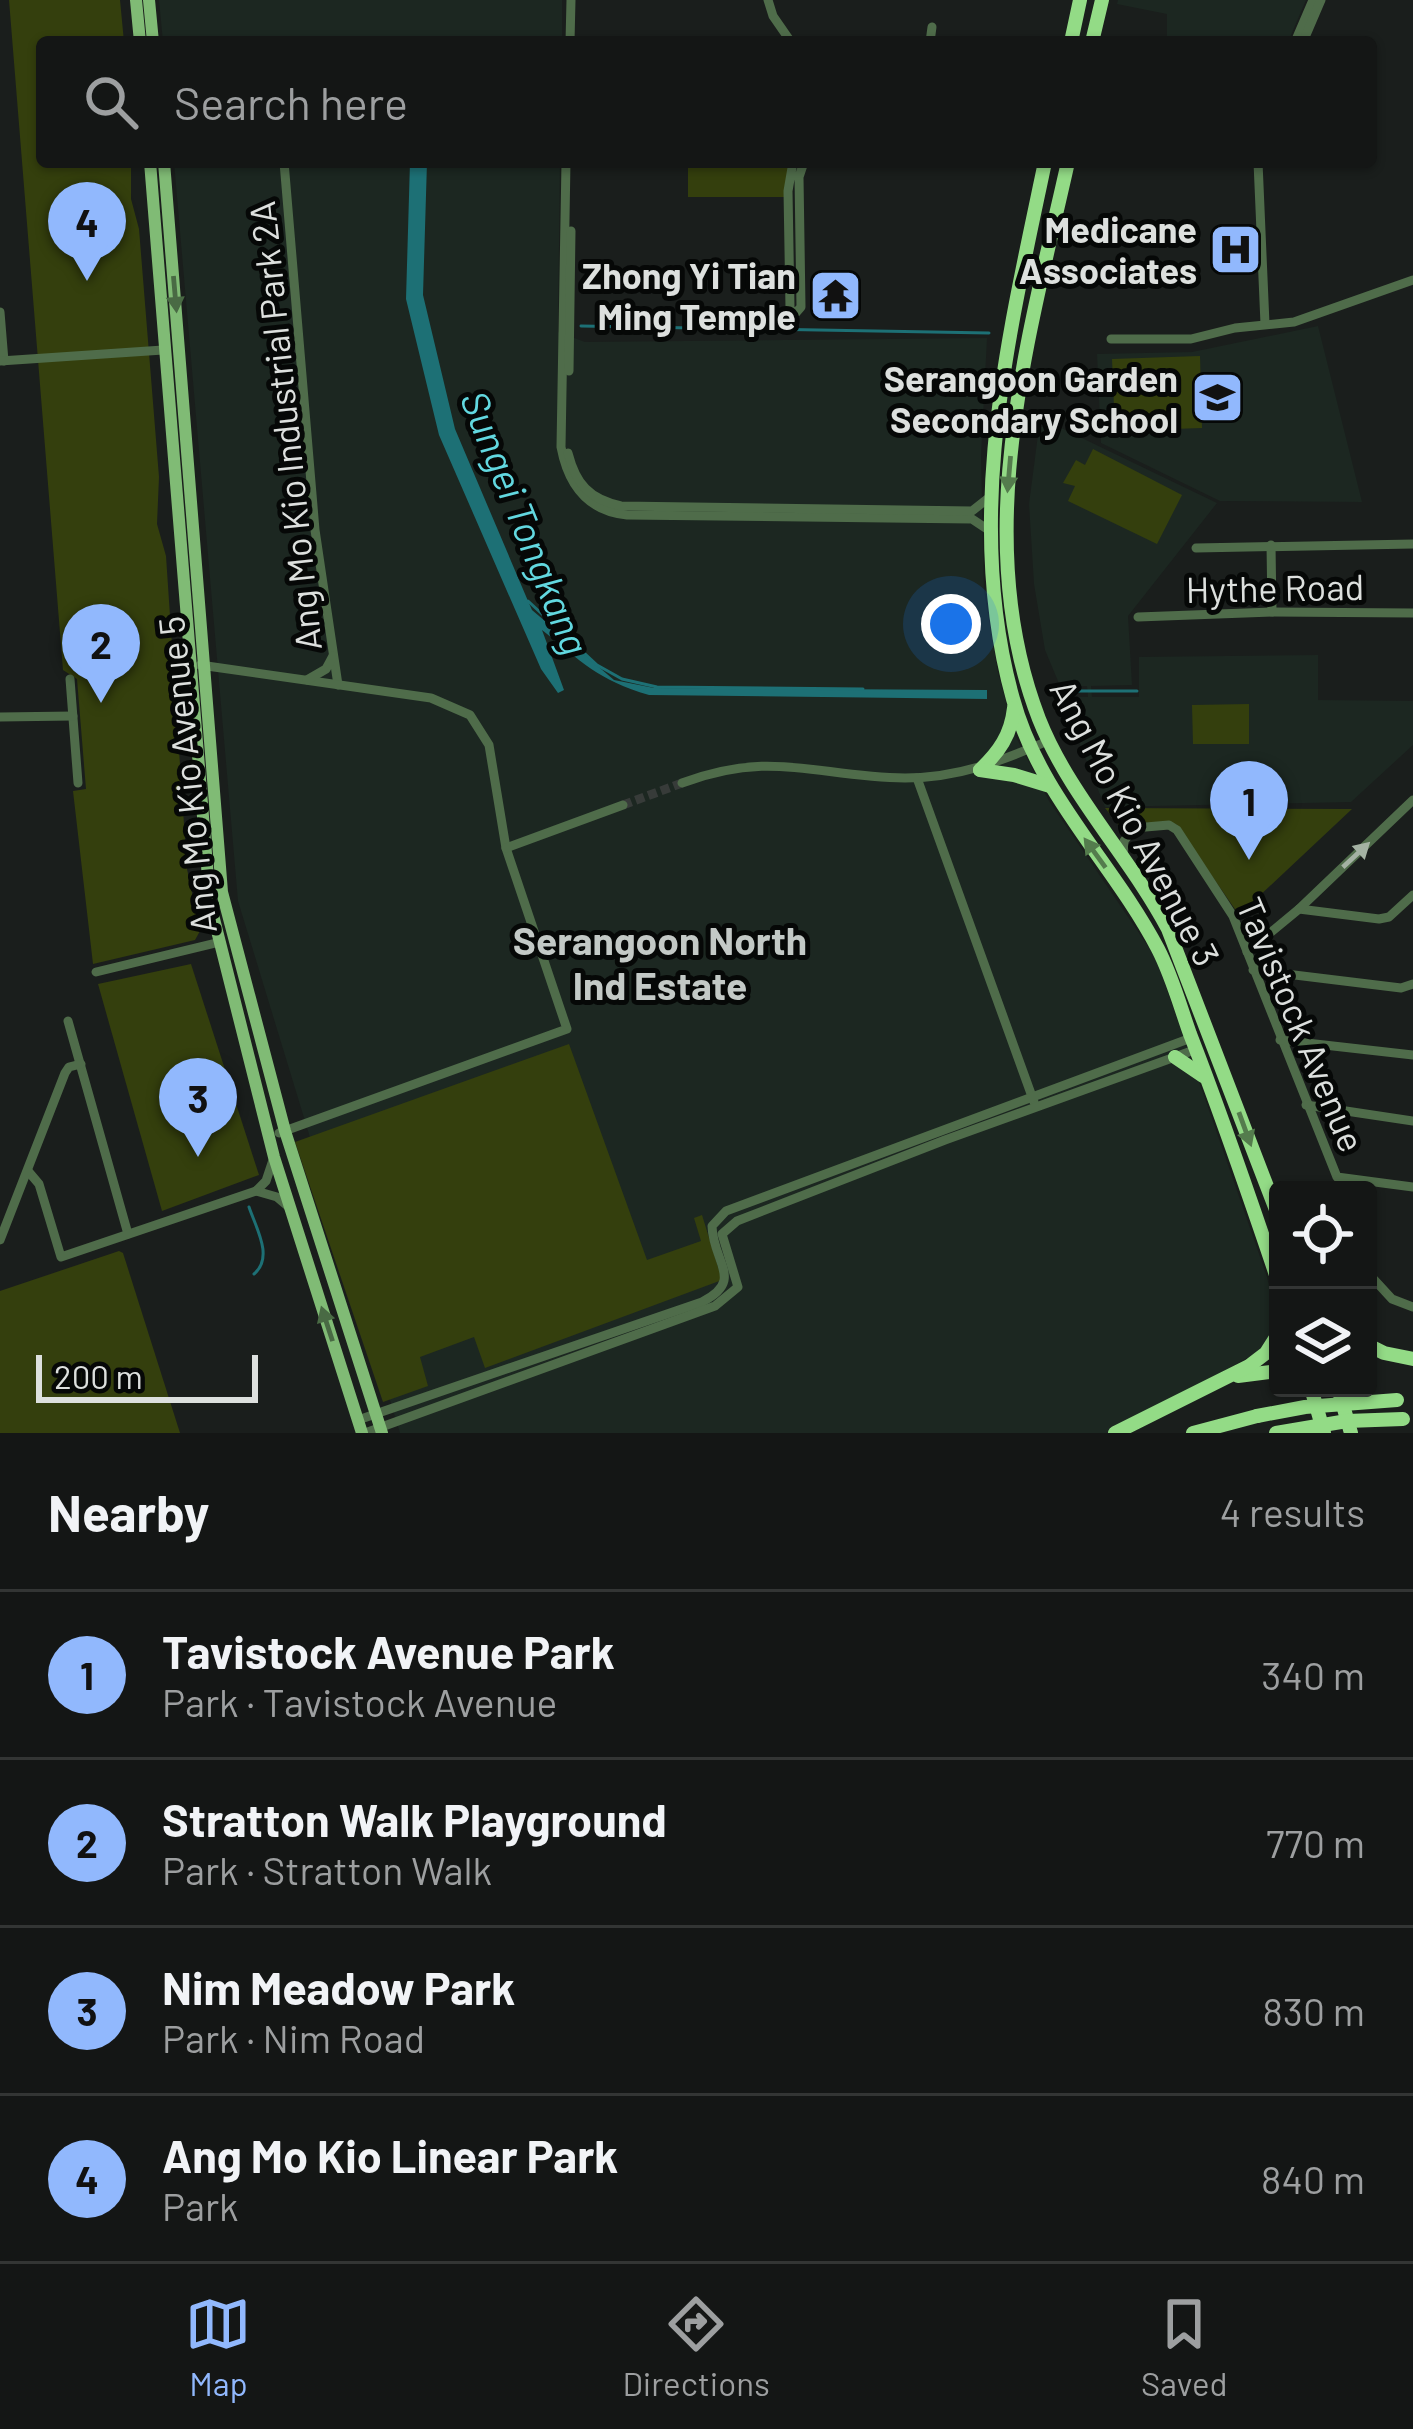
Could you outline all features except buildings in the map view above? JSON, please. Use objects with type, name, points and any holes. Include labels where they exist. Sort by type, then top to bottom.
[{"type":"highway","points":[[1072,36],[1080,0]]},
{"type":"highway","points":[[1094,36],[1102,0]]},
{"type":"highway","name":"Ang Mo Kio Avenue 3","points":[[1044,168],[1003,366],[991,496],[990,531],[1003,650],[1014,704],[1050,786],[1155,944],[1234,1146],[1269,1254]]},
{"type":"highway","name":"Ang Mo Kio Avenue 3","points":[[1067,168],[1023,371],[1006,512],[1010,587],[1022,667],[1050,740],[1171,937],[1269,1192]]},
{"type":"highway","points":[[1027,247],[1042,248],[1048,254]]},
{"type":"highway","points":[[980,770],[996,756],[1008,735],[1014,704]]},
{"type":"highway","points":[[980,770],[1050,786]]},
{"type":"highway","points":[[1155,944],[1167,946],[1171,937]]},
{"type":"highway","points":[[1184,1018],[1175,1051],[1207,1079]]},
{"type":"highway","points":[[1114,1433],[1269,1350]]},
{"type":"highway","points":[[1377,1355],[1413,1359]]},
{"type":"highway","points":[[1221,1379],[1269,1371]]},
{"type":"highway","points":[[1314,1397],[1324,1433]]},
{"type":"highway","points":[[1341,1397],[1351,1433]]},
{"type":"highway","points":[[1192,1433],[1304,1407],[1405,1400]]},
{"type":"highway","points":[[1276,1433],[1347,1421],[1408,1420]]},
{"type":"main road","points":[[136,0],[139,36]]},
{"type":"main road","points":[[149,0],[152,36]]},
{"type":"main road","name":"Ang Mo Kio Avenue 5","points":[[150,168],[169,419],[222,892],[285,1131],[383,1427]]},
{"type":"main road","name":"Ang Mo Kio Avenue 5","points":[[164,168],[184,408],[207,882],[268,1136],[362,1429]]},
{"type":"main road","points":[[169,419],[184,408]]},
{"type":"street","points":[[572,36],[573,0]]},
{"type":"street","points":[[770,0],[773,16],[788,36]]},
{"type":"street","points":[[1302,36],[1317,0]]},
{"type":"street","points":[[931,36],[932,27]]},
{"type":"street","name":"Ang Mo Kio Industrial Park 2A","points":[[285,168],[315,530],[338,685]]},
{"type":"street","points":[[569,168],[567,448],[574,473],[592,496],[621,506],[972,511],[991,496]]},
{"type":"street","points":[[569,168],[561,447],[567,476],[586,500],[612,514],[972,519],[990,531]]},
{"type":"street","points":[[792,168],[788,191],[795,294],[802,168]]},
{"type":"street","points":[[1258,168],[1265,324]]},
{"type":"street","points":[[1112,339],[1191,338],[1316,317],[1413,280]]},
{"type":"street","points":[[0,312],[2,361],[163,350]]},
{"type":"street","points":[[1196,548],[1413,544]]},
{"type":"street","points":[[1271,545],[1272,612]]},
{"type":"street","name":"Hythe Road","points":[[1138,616],[1413,613]]},
{"type":"street","points":[[308,680],[326,669],[335,652]]},
{"type":"street","points":[[195,666],[431,698],[470,715],[489,745],[506,848],[567,1029],[268,1136]]},
{"type":"street","points":[[70,679],[78,783]]},
{"type":"street","points":[[0,717],[73,716]]},
{"type":"street","points":[[682,783],[726,768],[759,764],[917,778],[980,770],[1050,740]]},
{"type":"street","points":[[917,778],[1034,1102]]},
{"type":"street","points":[[1247,952],[1413,800]]},
{"type":"street","points":[[506,848],[623,805]]},
{"type":"street","name":"Tavistock Avenue","points":[[1123,856],[1124,841],[1134,828],[1169,825],[1177,830],[1234,919],[1333,1171],[1342,1180],[1413,1187]]},
{"type":"street","points":[[1299,909],[1379,920],[1413,896]]},
{"type":"street","points":[[96,972],[220,942]]},
{"type":"street","points":[[1253,970],[1401,988],[1413,984]]},
{"type":"street","points":[[68,1021],[128,1234]]},
{"type":"street","points":[[1280,1040],[1413,1055]]},
{"type":"street","points":[[383,1427],[722,1292],[727,1282],[712,1226],[726,1211],[1194,1043]]},
{"type":"street","points":[[0,1240],[65,1073],[81,1064]]},
{"type":"street","points":[[362,1429],[383,1427],[715,1306],[738,1287],[722,1234],[727,1226],[1034,1102]]},
{"type":"street","points":[[1306,1105],[1413,1121]]},
{"type":"street","points":[[28,1172],[39,1184],[62,1257],[256,1191],[266,1181],[274,1157]]},
{"type":"street","points":[[256,1191],[277,1197],[290,1208]]},
{"type":"street","points":[[1377,1283],[1392,1299],[1413,1307]]},
{"type":"street","points":[[352,1403],[371,1397]]},
{"type":"shaded area","points":[[159,0],[562,0],[562,36],[162,36]]},
{"type":"shaded area","points":[[1118,0],[1306,0],[1291,36],[1167,36],[1167,14],[1117,4]]},
{"type":"shaded area","points":[[175,168],[560,168],[558,332],[585,342],[987,338],[981,456],[984,590],[998,673],[1016,737],[1049,801],[1156,958],[1269,1286],[1269,1341],[1260,1351],[1110,1433],[400,1433],[238,901]]},
{"type":"shaded area","name":"Serangoon Garden Secondary School","points":[[1318,326],[1362,502],[1220,501],[1101,443],[1097,354],[1192,352]]},
{"type":"shaded area","points":[[1039,427],[1059,427],[1217,503],[1128,616],[1132,685],[1091,686],[1092,697],[1139,697],[1139,657],[1318,655],[1318,700],[1413,701],[1413,745],[1351,802],[1105,807],[1061,697],[1088,697],[1087,686],[1060,686],[1045,650],[1034,584],[1029,504]]},
{"type":"green space","points":[[9,0],[120,0],[123,36],[36,36],[36,168],[131,168],[159,477],[157,524],[166,556],[187,869],[200,931],[195,940],[93,964],[73,791],[86,789],[77,679],[63,670]]},
{"type":"green space","points":[[688,168],[795,168],[791,197],[688,197]]},
{"type":"green space","points":[[1200,356],[1202,428],[1115,431],[1112,359]]},
{"type":"green space","points":[[1093,449],[1182,495],[1157,544],[1068,501],[1075,486],[1063,483],[1076,460],[1085,465]]},
{"type":"green space","points":[[1249,704],[1249,744],[1193,744],[1192,705]]},
{"type":"green space","points":[[1105,808],[1352,809],[1239,915],[1176,824],[1136,822],[1125,833]]},
{"type":"green space","points":[[191,964],[259,1175],[162,1211],[98,984]]},
{"type":"green space","points":[[569,1044],[647,1260],[701,1241],[694,1218],[702,1215],[722,1280],[485,1368],[474,1337],[420,1357],[428,1386],[383,1402],[295,1142]]},
{"type":"green space","points":[[119,1251],[180,1433],[0,1433],[0,1291]]},
{"type":"water","points":[[410,168],[427,168],[423,295],[455,429],[532,610],[614,680],[654,688],[987,690],[987,699],[649,695],[603,676],[542,630],[564,690],[558,693],[541,669],[439,435],[406,299]]},
{"type":"waterway","points":[[581,326],[989,333]]},
{"type":"waterway","name":"Sungei Tongkang","points":[[528,601],[597,665],[622,679],[657,687],[863,689]]},
{"type":"waterway","points":[[1060,691],[1137,691]]},
{"type":"waterway","points":[[249,1207],[263,1251],[254,1274]]},
{"type":"tunnel","points":[[623,805],[682,783]]},
{"type":"place","name":"Medicane Associates","points":[[1236,249]]},
{"type":"place","name":"Ang Mo Kio Linear Park","points":[[87,281]]},
{"type":"place","name":"Zhong Yi Tian Ming Temple","points":[[835,295]]},
{"type":"place","name":"Serangoon Garden Secondary School","points":[[1217,398]]},
{"type":"place","name":"Stratton Walk Playground","points":[[101,703]]},
{"type":"place","name":"Tavistock Avenue Park","points":[[1249,860]]},
{"type":"place","name":"Nim Meadow Park","points":[[198,1157]]},
{"type":"district","name":"Serangoon North Ind Estate","points":[[660,962]]}]
